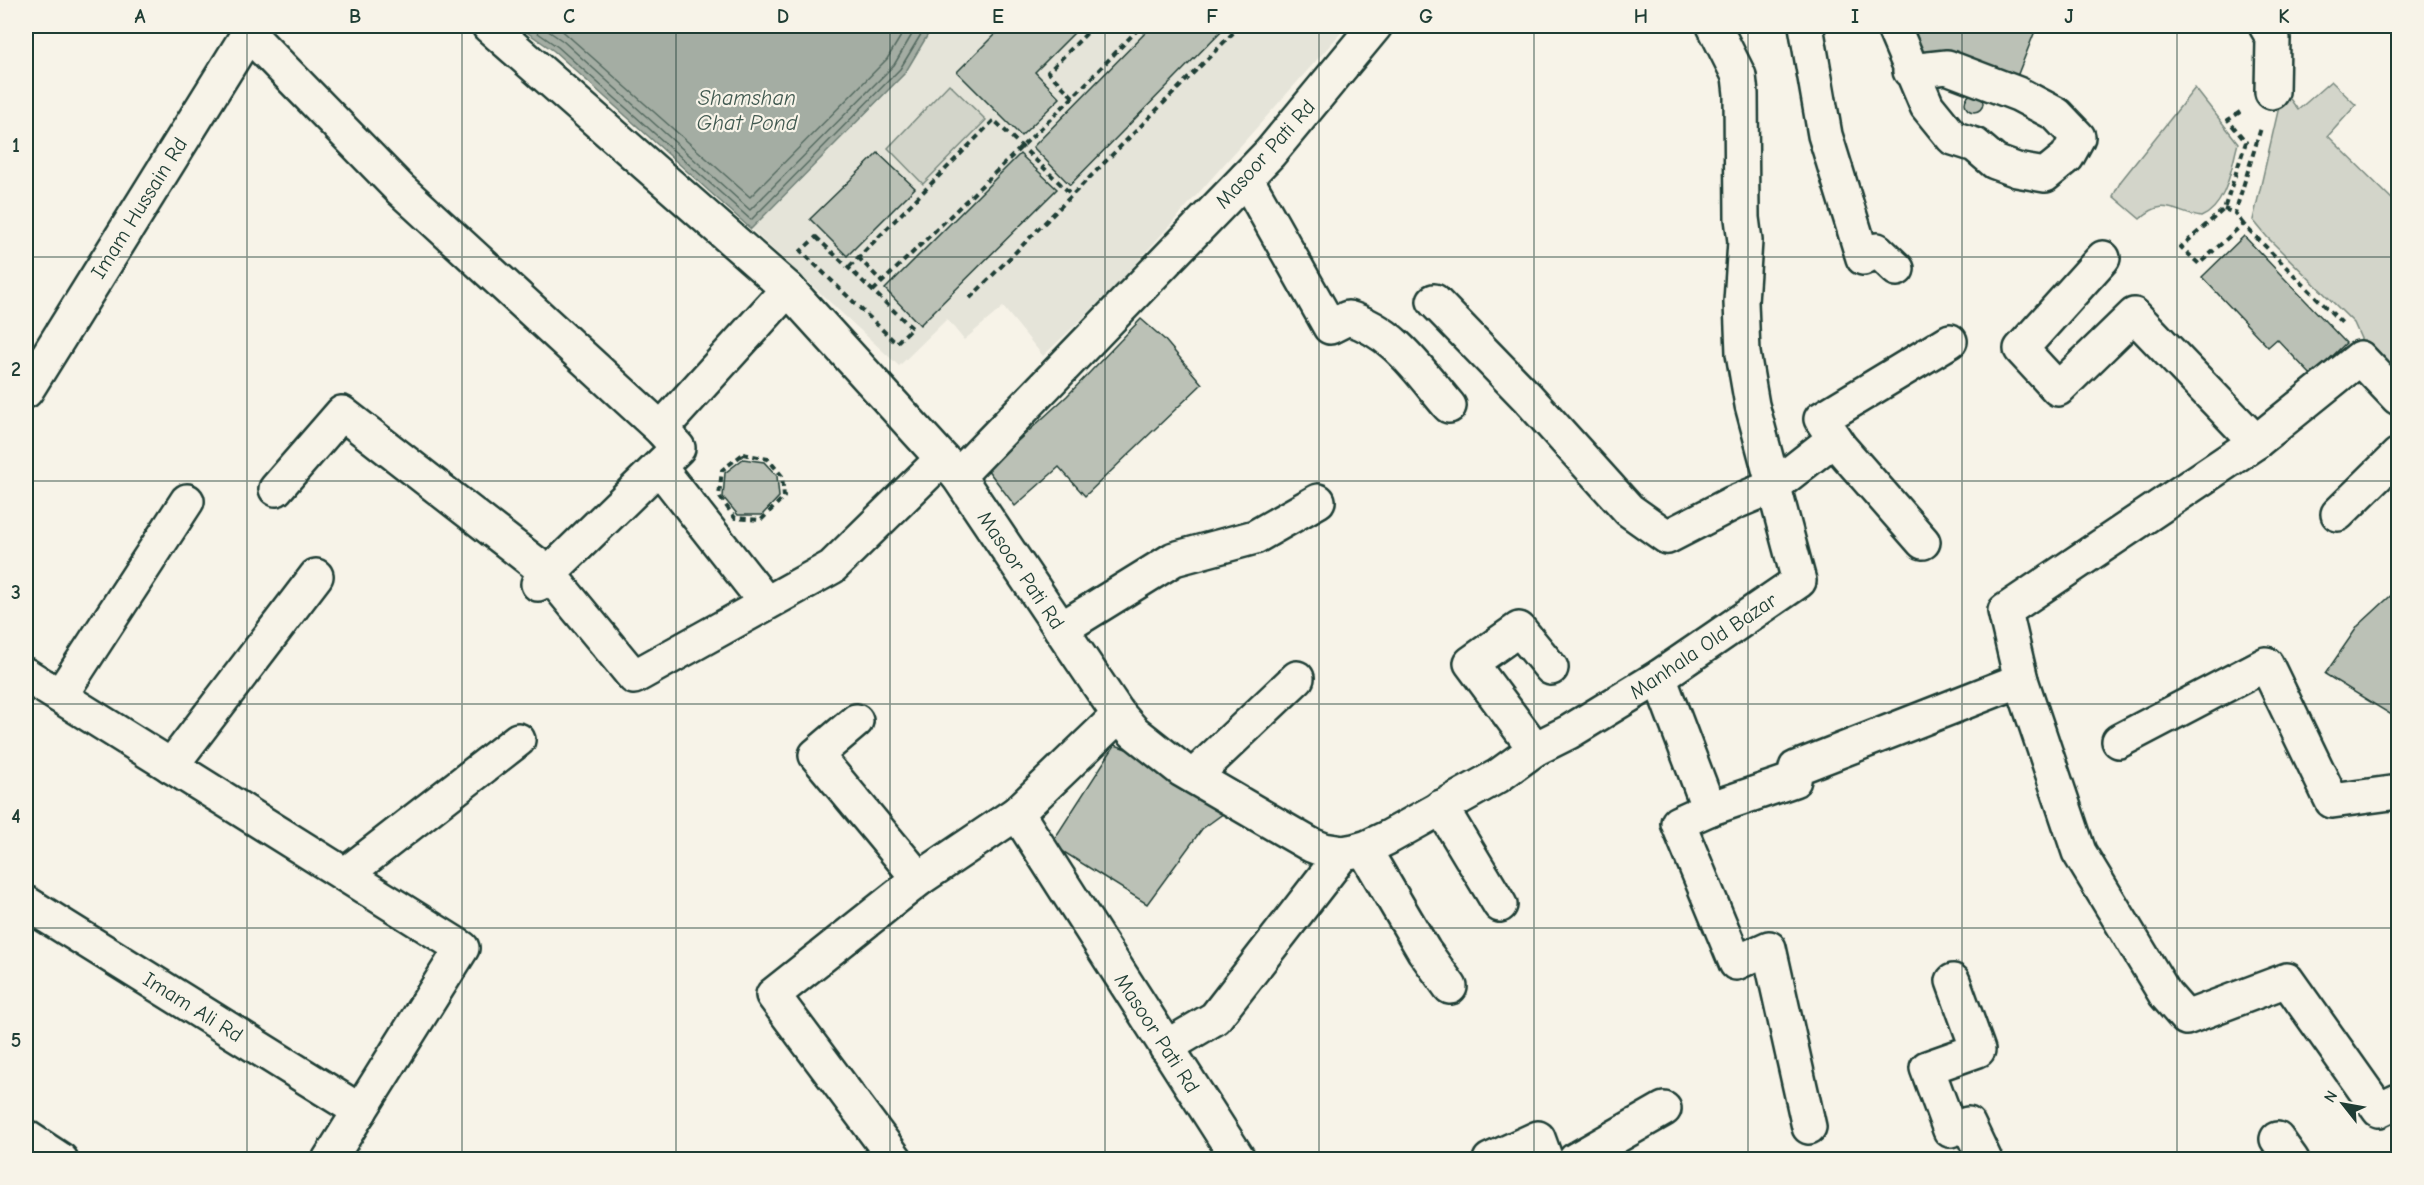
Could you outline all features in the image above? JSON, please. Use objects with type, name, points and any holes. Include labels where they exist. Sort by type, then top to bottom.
[{"type":"street","points":[[276,489],[342,413],[544,579],[634,677],[832,567],[950,468],[788,289],[489,26]]},
{"type":"street","name":"Masoor Pati Rd","points":[[1119,715],[950,468],[1246,178],[1270,153],[1375,26]]},
{"type":"street","name":"Manhala Old Bazar","points":[[1353,851],[1389,837],[1498,776],[1535,749],[1569,732],[1659,677],[1799,581],[1752,405],[1743,353],[1741,302],[1745,240],[1742,218],[1741,94],[1738,76],[1714,26]]},
{"type":"street","points":[[1806,26],[1825,135],[1863,258],[1877,250],[1897,269]]},
{"type":"street","points":[[1893,26],[1911,71],[1927,106],[1953,138],[1975,145],[1995,162],[2017,170],[2045,175],[2067,157],[2078,137],[2056,114],[2018,94],[1947,68],[1911,71]]},
{"type":"street","points":[[2266,26],[2273,38],[2272,93]]},
{"type":"street","points":[[250,29],[400,189],[661,429],[678,448],[544,579]]},
{"type":"street","name":"Imam Hussain Rd","points":[[26,391],[250,29]]},
{"type":"street","points":[[1246,178],[1330,327],[1348,318],[1367,323],[1395,342],[1449,406]]},
{"type":"street","points":[[2103,258],[2022,349],[2058,389],[2134,315],[2256,442]]},
{"type":"street","points":[[661,429],[788,289]]},
{"type":"street","points":[[1434,301],[1528,398],[1629,510],[1667,537],[1733,503],[1774,486],[1834,439]]},
{"type":"street","points":[[1923,542],[1834,439],[1821,419],[1950,341]]},
{"type":"street","points":[[2398,398],[2360,358],[2256,442],[2005,612],[2021,680],[2079,852],[2165,994],[2186,1018],[2287,980],[2379,1110],[2398,1101]]},
{"type":"street","points":[[2338,514],[2398,455]]},
{"type":"street","points":[[658,467],[766,603]]},
{"type":"street","points":[[60,696],[187,501]]},
{"type":"street","points":[[1060,629],[1174,559],[1255,537],[1318,501]]},
{"type":"street","points":[[171,766],[316,576]]},
{"type":"street","points":[[1535,749],[1470,663],[1519,629],[1551,668]]},
{"type":"street","points":[[2119,741],[2266,664],[2332,801],[2398,792]]},
{"type":"street","points":[[26,675],[462,948],[329,1160]]},
{"type":"street","points":[[1659,677],[1709,809]]},
{"type":"street","points":[[1194,776],[1297,678]]},
{"type":"street","points":[[1809,1127],[1769,948],[1736,963],[1678,823],[1709,809],[1794,780],[1796,768],[2021,680]]},
{"type":"street","points":[[882,1154],[773,995],[919,879],[1017,813],[1119,715],[1134,732],[1182,770],[1311,845],[1353,851],[1450,987]]},
{"type":"street","points":[[856,721],[816,755],[919,879]]},
{"type":"street","points":[[346,874],[518,740]]},
{"type":"street","points":[[1441,807],[1500,905]]},
{"type":"street","name":"Masoor Pati Rd","points":[[1017,813],[1239,1160]]},
{"type":"street","points":[[1166,1047],[1215,1018],[1353,851]]},
{"type":"street","name":"Imam Ali Rd","points":[[26,903],[360,1111]]},
{"type":"street","points":[[1953,981],[1978,1050],[1927,1068],[1950,1130],[1968,1124],[1985,1160]]},
{"type":"street","points":[[1575,1160],[1664,1109]]},
{"type":"street","points":[[26,1137],[61,1160]]},
{"type":"street","points":[[1490,1160],[1538,1138],[1546,1160]]},
{"type":"path","points":[[1073,97],[1048,72],[1094,26]]},
{"type":"path","points":[[873,291],[1073,97],[1141,26]]},
{"type":"path","points":[[970,298],[1240,26]]},
{"type":"path","points":[[2243,224],[2199,264],[2181,247],[2224,209],[2246,142],[2228,120],[2272,93]]},
{"type":"path","points":[[2235,213],[2272,93]]},
{"type":"path","points":[[849,267],[994,120],[1072,195]]},
{"type":"path","points":[[2224,209],[2235,213],[2243,224],[2344,326]]},
{"type":"path","points":[[816,237],[849,267],[912,328],[896,343],[801,251],[816,237]]},
{"type":"path","points":[[858,257],[882,282]]},
{"type":"path","points":[[743,454],[768,459],[782,476],[784,497],[761,520],[735,518],[719,496],[722,470],[743,454]]},
{"type":"shaded area","points":[[933,26],[1347,26],[1115,287],[1043,356],[1003,307],[964,340],[947,319],[899,366],[751,229],[905,73]]},
{"type":"shaded area","points":[[2331,81],[2356,105],[2328,136],[2398,205],[2398,372],[2395,376],[2363,343],[2354,323],[2267,237],[2253,220],[2283,89],[2298,110]]},
{"type":"shaded area","points":[[949,84],[986,120],[923,184],[888,148]]},
{"type":"shaded area","points":[[2195,88],[2238,143],[2227,185],[2217,204],[2201,217],[2163,207],[2148,212],[2140,219],[2113,196],[2121,181]]},
{"type":"water","name":"Shamshan Ghat Pond","points":[[518,26],[933,26],[905,73],[751,229],[554,51]]},
{"type":"building","points":[[1003,26],[1081,26],[1035,72],[1060,98],[1021,136],[957,72]]},
{"type":"building","points":[[1152,26],[1226,26],[1070,185],[1033,147]]},
{"type":"building","points":[[1901,26],[2037,26],[2014,84],[1913,50]]},
{"type":"building","points":[[1974,94],[1980,97],[1983,103],[1980,109],[1974,112],[1968,109],[1965,103],[1968,97]]},
{"type":"building","points":[[878,153],[915,188],[847,256],[810,219]]},
{"type":"building","points":[[1020,154],[1057,189],[920,325],[885,289]]},
{"type":"building","points":[[2244,236],[2346,343],[2312,376],[2277,339],[2268,347],[2202,277]]},
{"type":"building","points":[[1141,319],[1164,339],[1202,384],[1085,496],[1059,467],[1015,506],[987,469],[1067,396]]},
{"type":"building","points":[[743,459],[764,462],[777,476],[779,497],[762,515],[738,515],[723,497],[725,473]]},
{"type":"building","points":[[2398,589],[2398,719],[2325,674],[2358,626]]},
{"type":"building","points":[[1115,745],[1143,755],[1224,813],[1202,829],[1147,904],[1051,844]]}]
